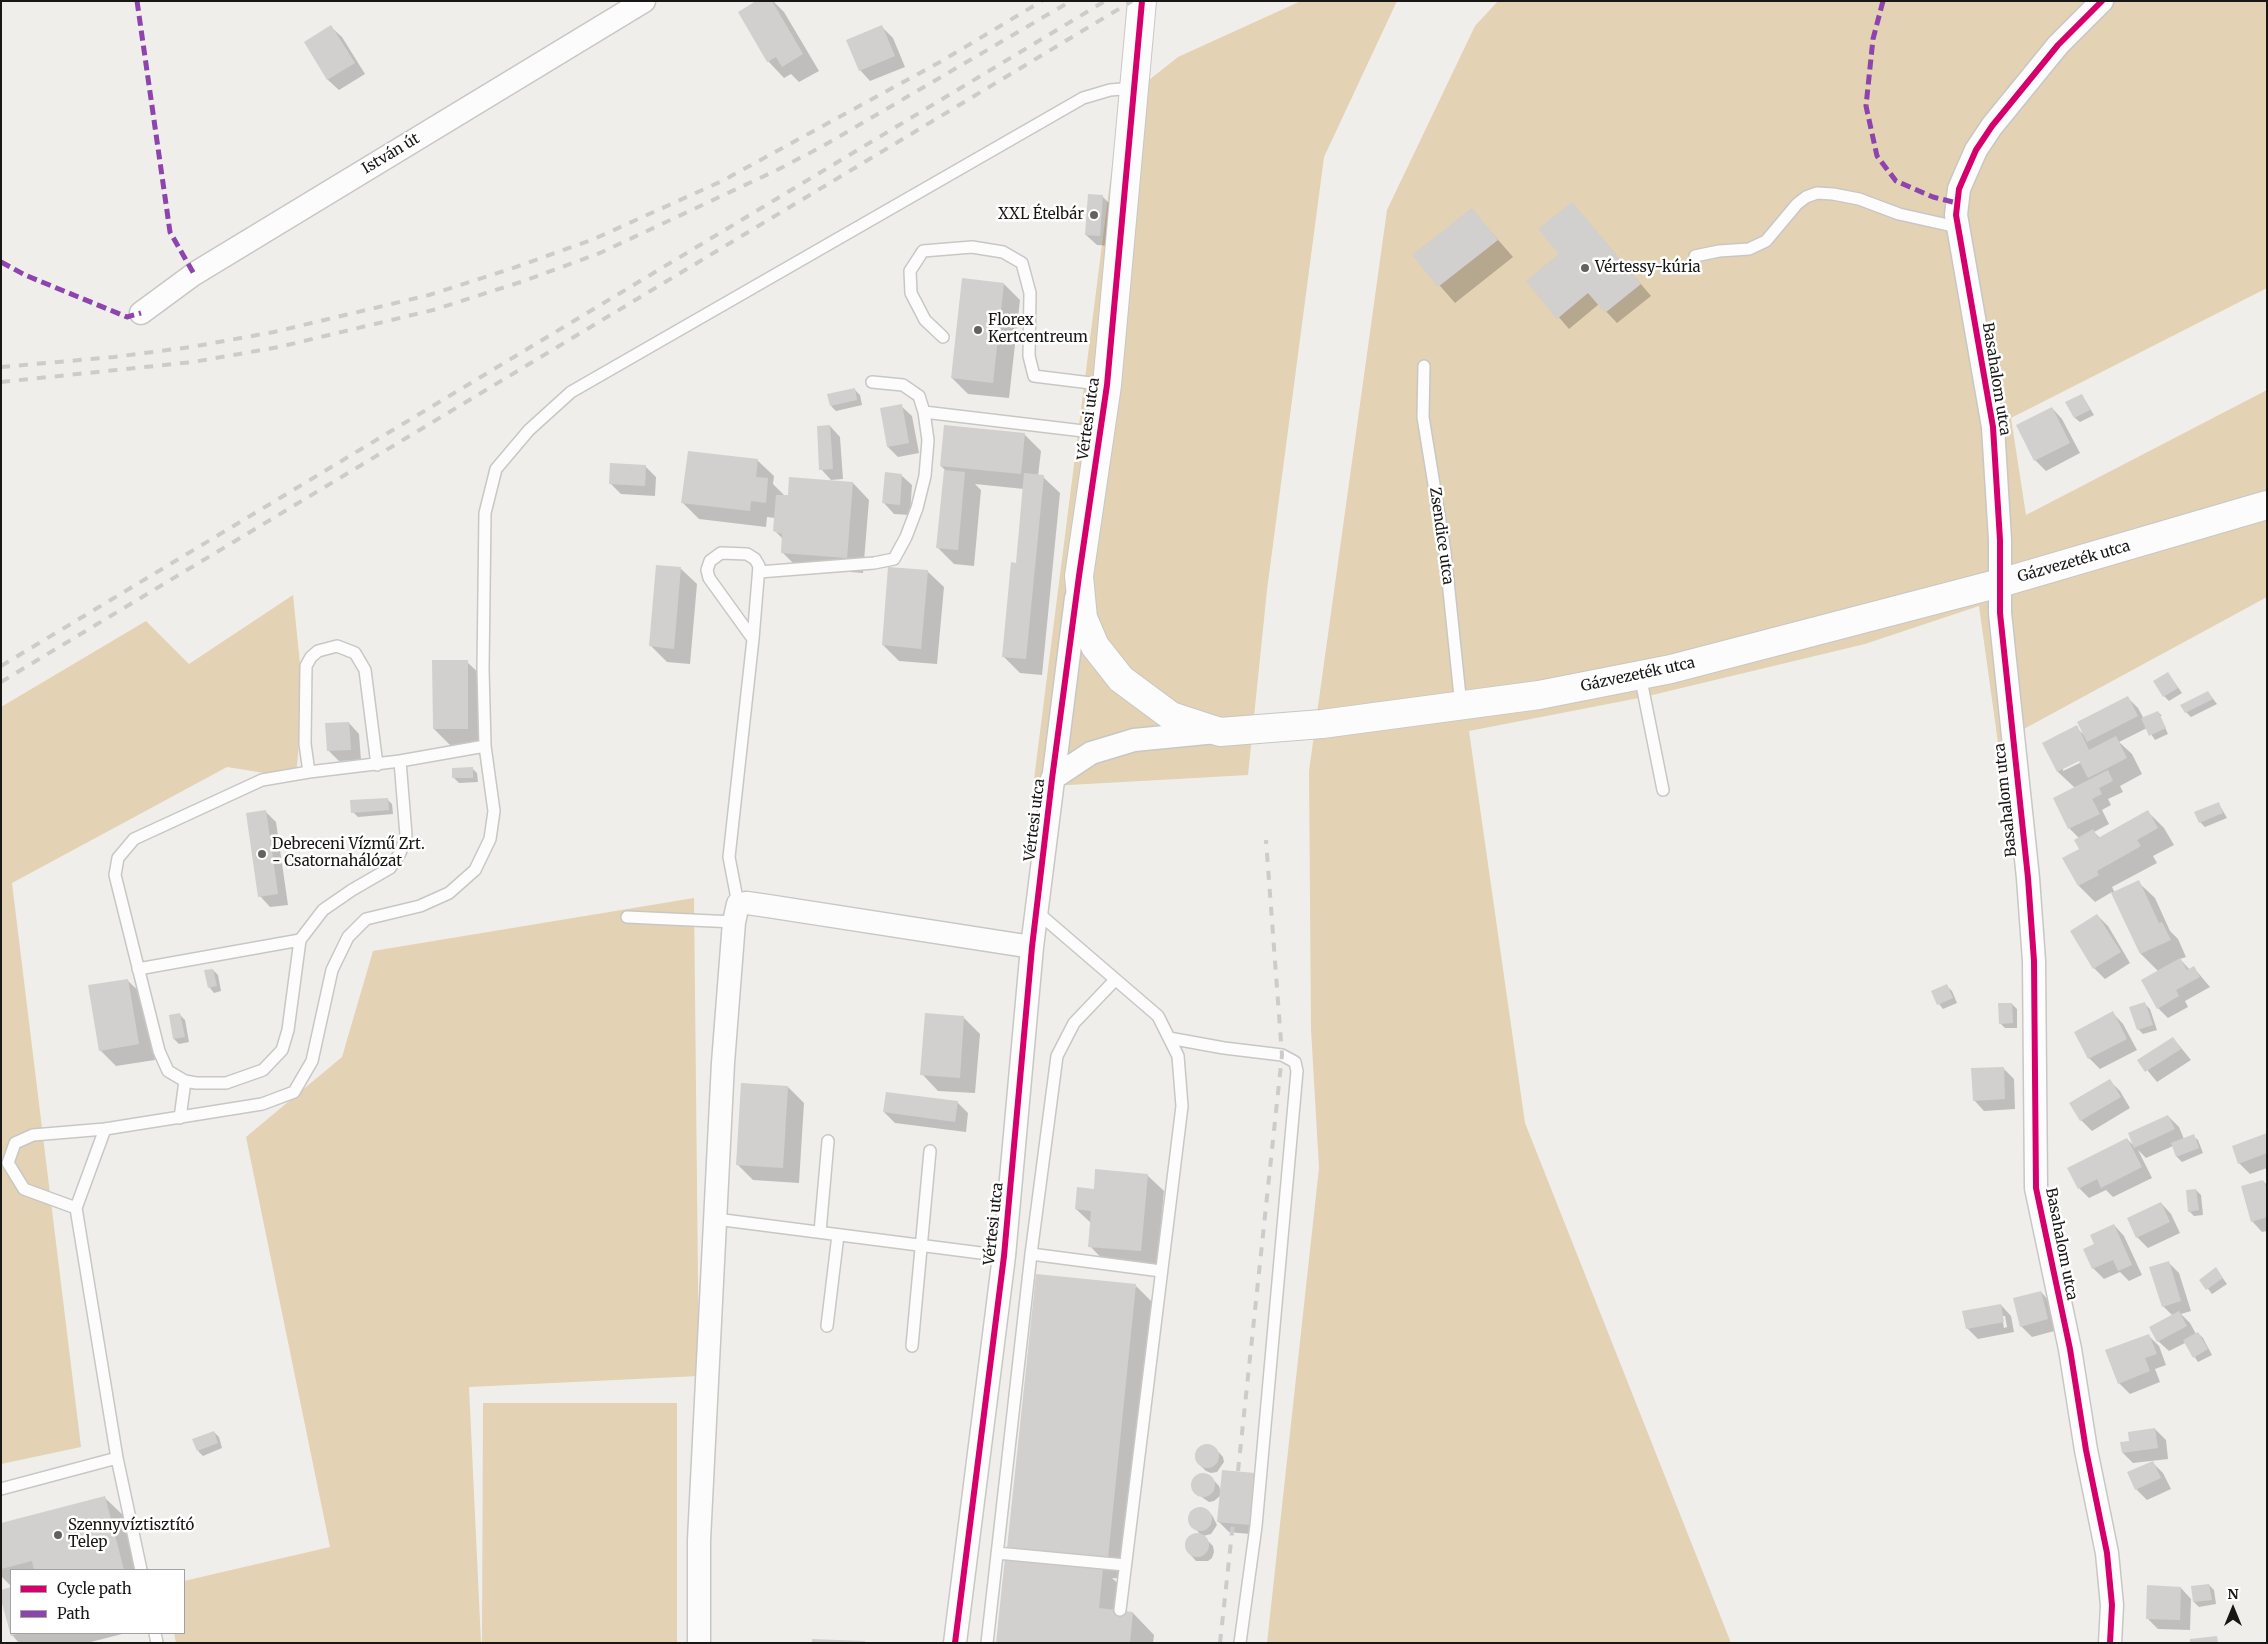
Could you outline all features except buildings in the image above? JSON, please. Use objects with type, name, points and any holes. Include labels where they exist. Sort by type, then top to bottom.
[{"type":"street","name":"István út","points":[[141,314],[194,274],[644,1]]},
{"type":"street","name":"Vértesi utca","points":[[955,1643],[1004,1256],[1032,947],[1052,779],[1107,385],[1142,1]]},
{"type":"street","name":"Basahalom utca","points":[[2102,1],[2058,45],[1992,126],[1976,150],[1956,203],[1957,227],[1993,427],[2000,540],[2000,613],[2028,878],[2034,961],[2036,1188],[2070,1349],[2086,1450],[2107,1553],[2112,1605],[2110,1643]]},
{"type":"street","name":"Gázvezeték utca","points":[[1079,576],[1083,618],[1096,646],[1121,679],[1171,716],[1220,732],[1322,724],[1461,706],[1539,695],[1671,669],[2000,583],[2267,505]]},
{"type":"street","name":"Vértesi utca","points":[[1052,779],[1091,753],[1134,740],[1220,732]]},
{"type":"street","points":[[700,1643],[699,1540],[723,1064],[736,913],[748,903],[1032,947]]},
{"type":"lane","points":[[76,1208],[24,1189],[8,1163],[15,1143],[32,1135],[105,1129],[262,1104],[294,1092],[312,1061],[332,970],[348,937],[366,919],[420,906],[449,893],[475,870],[490,838],[494,811],[485,746],[485,513],[496,469],[529,430],[571,392],[1083,98],[1096,93],[1134,88]]},
{"type":"lane","points":[[1695,256],[1719,251],[1749,249],[1766,241],[1797,204],[1806,197],[1817,193],[1859,199],[1899,214],[1957,227]]},
{"type":"lane","points":[[943,337],[925,320],[912,293],[910,271],[914,264],[923,252],[972,247],[1004,252],[1022,262],[1030,293],[1029,356],[1034,376],[1107,385]]},
{"type":"lane","name":"Zsendice utca","points":[[1424,366],[1423,417],[1445,552],[1461,706]]},
{"type":"lane","points":[[758,572],[874,563],[894,559],[906,537],[917,508],[925,476],[928,440],[924,412],[919,396],[903,386],[872,382]]},
{"type":"lane","points":[[924,412],[1100,433]]},
{"type":"lane","points":[[627,917],[736,913],[729,858],[753,639],[759,566],[755,559],[747,554],[721,553],[710,561],[707,570],[709,578],[753,639]]},
{"type":"lane","points":[[309,772],[305,744],[306,666],[318,651],[337,646],[347,648],[362,661],[365,670],[377,765]]},
{"type":"lane","points":[[1640,675],[1663,790]]},
{"type":"lane","points":[[400,761],[406,835],[400,853],[390,868],[352,890],[323,910],[300,940],[288,1030],[282,1050],[263,1070],[226,1083],[185,1081],[168,1071],[159,1051],[115,875],[118,858],[134,839],[262,780],[309,772],[377,765],[485,746]]},
{"type":"lane","points":[[1036,912],[1158,1016],[1178,1056],[1182,1106],[1120,1610]]},
{"type":"lane","points":[[138,969],[300,940]]},
{"type":"lane","points":[[987,1643],[1031,1254],[1057,1056],[1074,1023],[1115,980]]},
{"type":"lane","points":[[1169,1038],[1224,1048],[1282,1055],[1295,1062],[1297,1071],[1256,1526],[1240,1643]]},
{"type":"lane","points":[[180,1118],[185,1081]]},
{"type":"lane","points":[[105,1129],[76,1208],[117,1458],[141,1569]]},
{"type":"lane","points":[[820,1232],[828,1141]]},
{"type":"lane","points":[[912,1346],[930,1151]]},
{"type":"lane","points":[[716,1219],[1004,1256]]},
{"type":"lane","points":[[827,1326],[838,1235]]},
{"type":"lane","points":[[1031,1254],[1161,1271]]},
{"type":"lane","points":[[1,1489],[117,1458]]},
{"type":"lane","points":[[997,1553],[1125,1565]]},
{"type":"shaded area","points":[[1301,1],[1397,1],[1324,157],[1267,590],[1248,775],[1033,787],[1120,103],[1178,57]]},
{"type":"shaded area","points":[[1498,1],[2267,1],[2267,288],[2011,418],[2026,515],[2267,390],[2267,597],[1998,743],[1979,606],[1865,644],[1644,697],[1469,731],[1525,1123],[1731,1643],[1267,1643],[1319,1168],[1311,1029],[1309,771],[1387,210],[1475,26]]},
{"type":"shaded area","points":[[293,595],[303,693],[296,778],[227,767],[12,883],[81,1447],[1,1464],[1,707],[146,621],[189,664]]},
{"type":"shaded area","points":[[694,898],[699,1376],[469,1387],[481,1643],[176,1643],[174,1634],[185,1634],[185,1581],[330,1547],[246,1137],[342,1057],[373,951]]},
{"type":"shaded area","points":[[483,1403],[677,1403],[677,1643],[482,1643]]},
{"type":"railway","points":[[1,367],[114,357],[191,347],[274,332],[429,295],[516,267],[594,239],[722,181],[940,62],[1042,1]]},
{"type":"railway","points":[[1,382],[193,362],[279,347],[433,310],[521,282],[600,253],[777,170],[823,146],[1071,1]]},
{"type":"railway","points":[[1,666],[1105,1]]},
{"type":"railway","points":[[1,682],[1132,1]]},
{"type":"railway","points":[[1238,1471],[1282,1055],[1266,840]]},
{"type":"railway","points":[[1220,1643],[1233,1523]]},
{"type":"marked path","points":[[137,1],[170,232],[194,274]]},
{"type":"marked path","points":[[1883,1],[1873,39],[1866,106],[1877,156],[1896,181],[1933,197],[1957,203]]},
{"type":"marked path","points":[[1,262],[25,275],[127,317],[141,313]]},
{"type":"cycle path","points":[[955,1643],[1004,1256],[1032,947],[1052,779],[1107,385],[1142,1]]},
{"type":"cycle path","points":[[2102,1],[2058,45],[1992,126],[1976,150],[1959,189],[1956,215],[1993,427],[2000,540],[2000,613],[2028,878],[2034,961],[2036,1188],[2070,1349],[2086,1450],[2107,1553],[2112,1605],[2110,1643]]},
{"type":"place","name":"XXL Ételbár","points":[[1094,215]]},
{"type":"place","name":"Vértessy-kúria","points":[[1585,268]]},
{"type":"place","name":"Florex Kertcentreum","points":[[978,330]]},
{"type":"place","name":"Debreceni Vízmű Zrt. - Csatornahálózat","points":[[262,854]]},
{"type":"place","name":"Szennyvíztisztító Telep","points":[[58,1535]]}]
